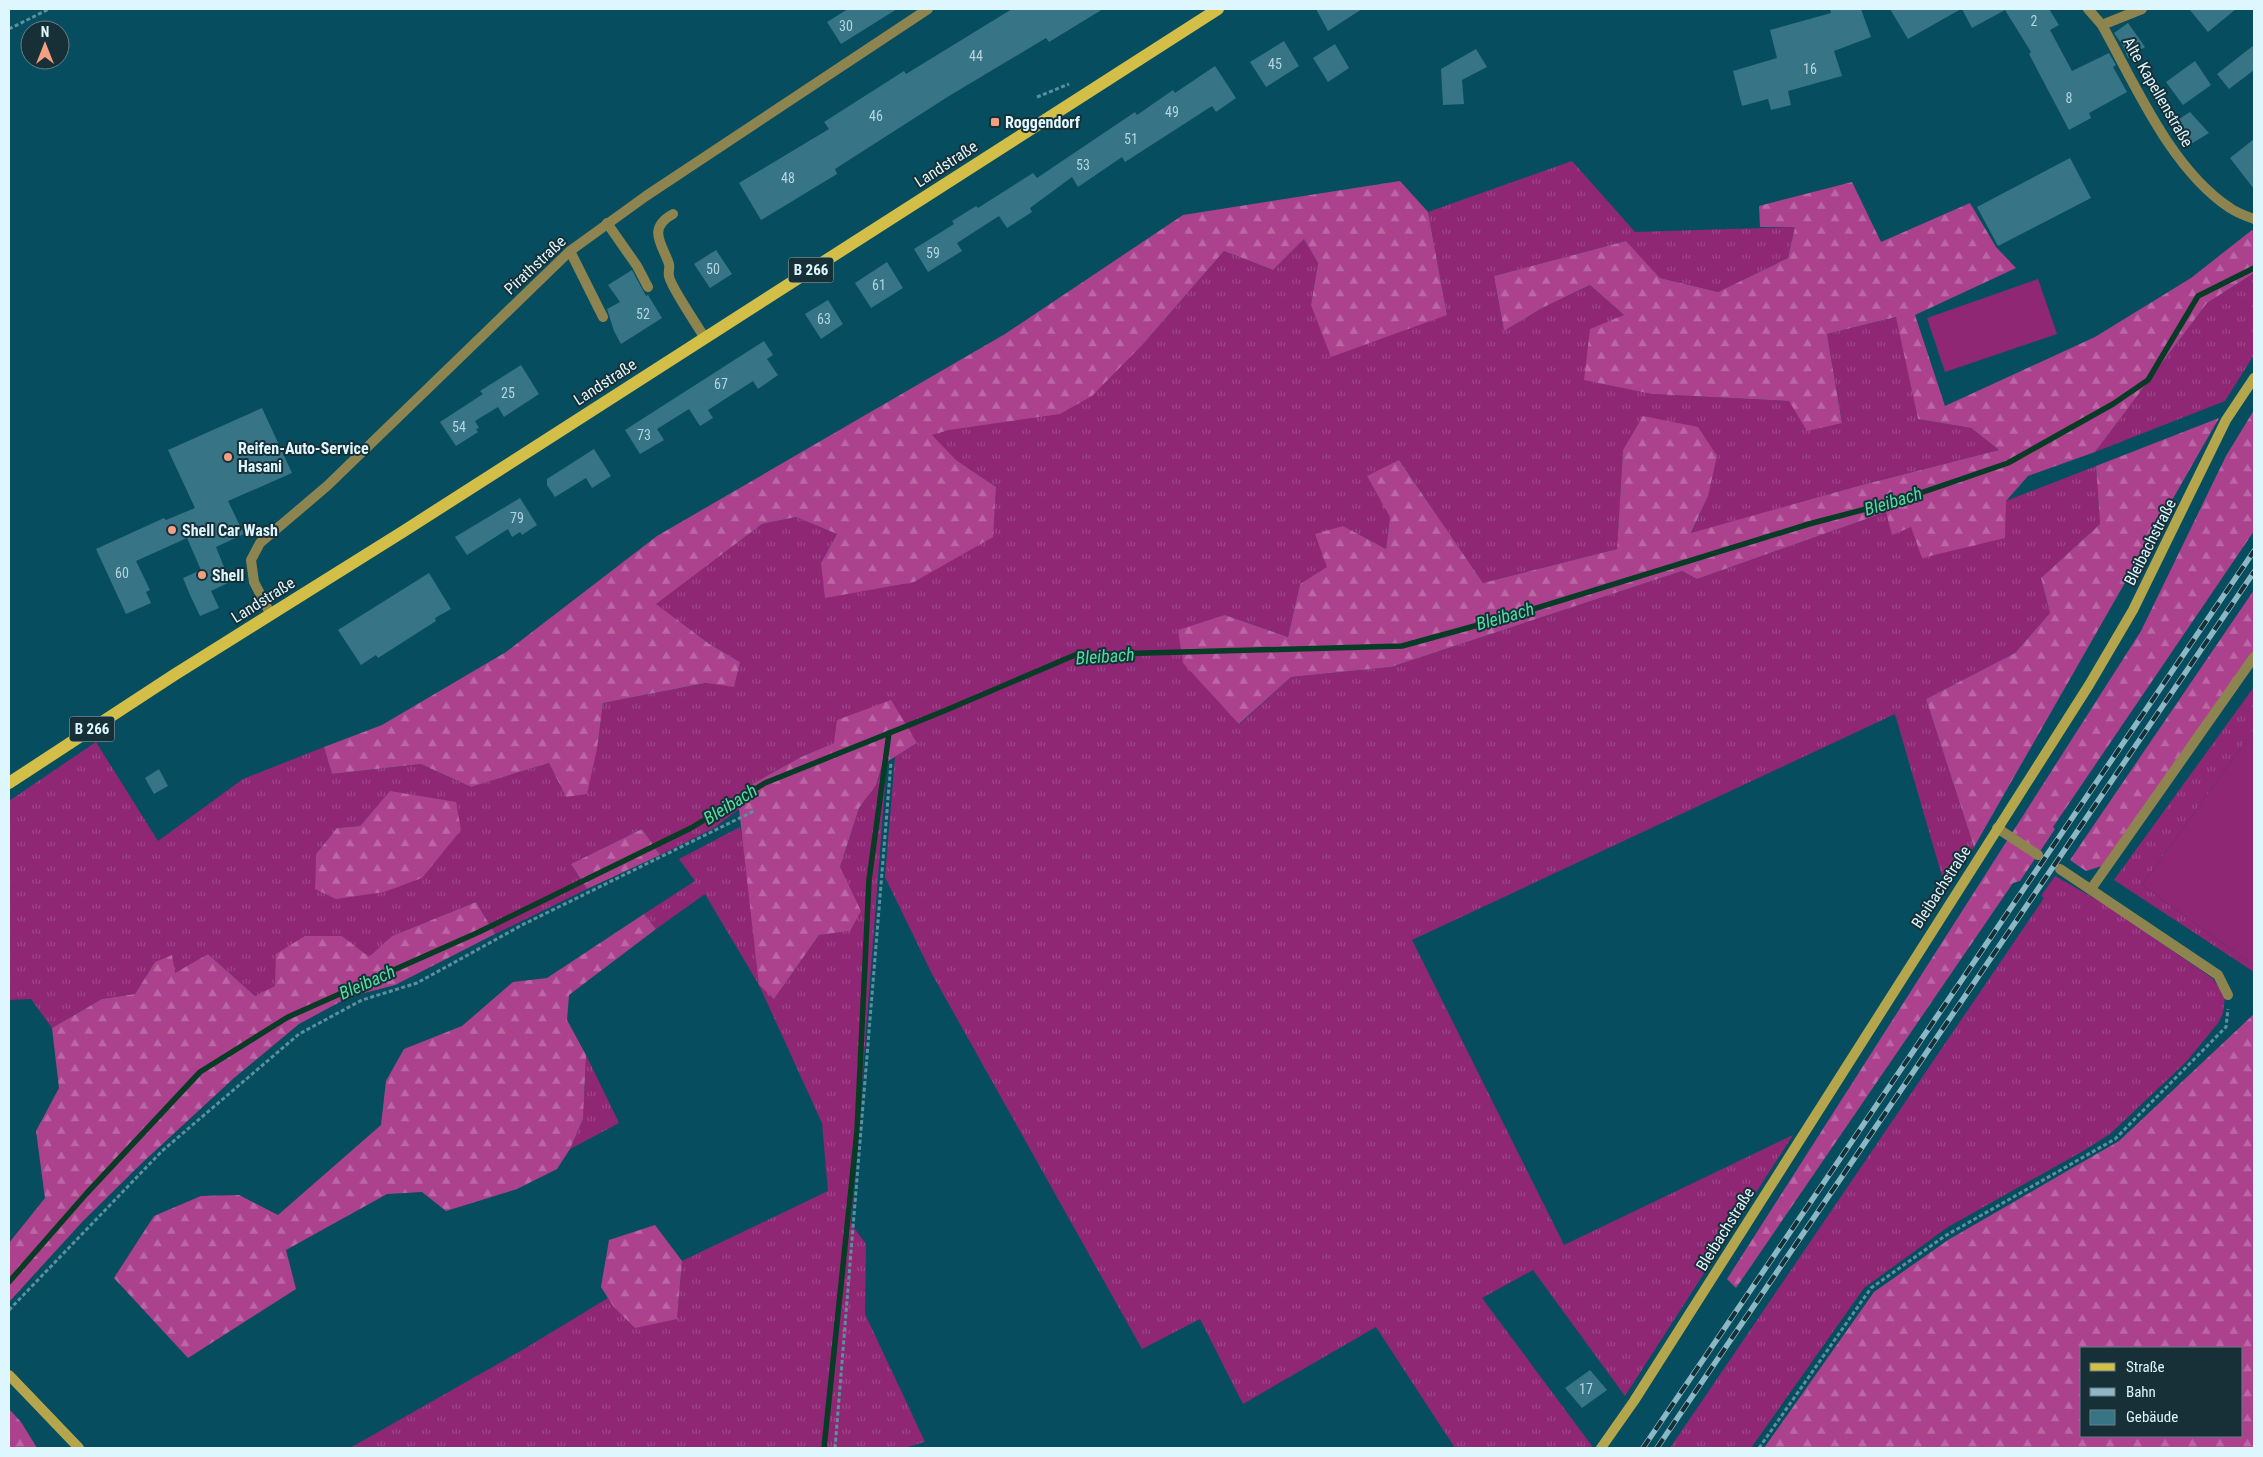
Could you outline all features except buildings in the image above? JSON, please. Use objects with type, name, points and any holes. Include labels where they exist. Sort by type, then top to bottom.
[{"type":"main road","name":"Landstraße","points":[[9,783],[1218,9]]},
{"type":"main road","name":"Bleibachstraße","points":[[1601,1448],[1634,1401],[2089,685],[2133,610],[2226,420],[2254,378]]},
{"type":"main road","points":[[9,1375],[78,1448]]},
{"type":"street","name":"Pirathstraße","points":[[271,615],[254,582],[251,560],[260,543],[327,486],[570,251],[607,223],[928,9]]},
{"type":"street","name":"Alte Kapellenstraße","points":[[2088,9],[2102,25],[2171,148],[2197,180],[2230,209],[2254,219]]},
{"type":"street","points":[[2102,25],[2142,9]]},
{"type":"street","points":[[673,214],[662,223],[659,230],[659,245],[669,263],[669,277],[704,337]]},
{"type":"street","points":[[607,223],[637,266],[648,287]]},
{"type":"street","points":[[570,251],[603,317]]},
{"type":"street","points":[[2091,889],[2254,657]]},
{"type":"street","points":[[1997,828],[2038,855]]},
{"type":"street","points":[[2060,869],[2218,975],[2228,995]]},
{"type":"path","points":[[9,29],[49,9]]},
{"type":"path","points":[[835,1448],[891,762]]},
{"type":"path","points":[[9,1310],[162,1151],[299,1034],[362,1000],[417,983],[522,925],[754,811]]},
{"type":"path","points":[[1759,1448],[1871,1288],[1945,1236],[2115,1139],[2226,1027],[2228,995]]},
{"type":"green space","points":[[1572,161],[1635,232],[1795,227],[1788,258],[1718,292],[1660,278],[1626,241],[1494,276],[1504,331],[1542,308],[1590,285],[1624,315],[1652,394],[1789,401],[1842,422],[1827,334],[1897,317],[1918,419],[1971,428],[1999,450],[1858,486],[1691,534],[1708,496],[1623,451],[1617,549],[1483,583],[1399,460],[1368,477],[1390,517],[1386,549],[1343,526],[1327,568],[1300,584],[1288,637],[1225,615],[1240,724],[1291,677],[1391,667],[1682,571],[1697,579],[1886,512],[1911,527],[2006,501],[2096,466],[2100,524],[2041,578],[2050,613],[2015,653],[1926,699],[1974,847],[1946,890],[1895,714],[1412,940],[1564,1245],[1793,1135],[1625,1396],[1533,1270],[1482,1298],[1592,1446],[1590,1448],[1455,1448],[1376,1327],[1243,1404],[1200,1319],[1142,1349],[932,974],[885,877],[895,757],[917,743],[834,743],[801,757],[745,788],[739,809],[714,828],[660,855],[642,829],[571,864],[587,889],[495,934],[476,902],[392,936],[369,958],[342,936],[275,987],[255,996],[208,954],[174,974],[155,962],[135,994],[102,999],[52,1028],[31,999],[9,1000],[9,801],[96,742],[158,841],[243,779],[324,747],[332,774],[421,764],[471,787],[549,763],[566,797],[597,749],[603,703],[707,683],[734,686],[740,662],[708,643],[655,604],[762,524],[796,517],[837,534],[821,563],[996,487],[956,460],[931,435],[949,430],[1144,343],[1224,251],[1273,270],[1304,239],[1318,263],[1311,305],[1447,315],[1428,212]],"holes":[[[390,791],[315,889],[316,854],[337,828],[360,826]]]},
{"type":"green space","points":[[1400,181],[1428,212],[1447,315],[1331,357],[1311,305],[1318,263],[1304,239],[1273,270],[1224,251],[1144,343],[1092,396],[1060,414],[949,430],[932,435],[956,460],[996,487],[993,537],[914,582],[825,598],[821,563],[837,534],[796,517],[762,524],[656,604],[708,643],[740,662],[734,687],[706,683],[603,703],[597,749],[587,794],[566,797],[549,763],[471,787],[421,764],[332,774],[324,747],[382,725],[506,652],[657,536],[1005,334],[1183,215]]},
{"type":"green space","points":[[1852,182],[1881,242],[1970,203],[1996,247],[2016,268],[1915,315],[1945,406],[2095,337],[2191,278],[2252,230],[2254,232],[2254,273],[2207,303],[2095,452],[2028,476],[2006,501],[2005,538],[1922,558],[1911,527],[1892,535],[1886,512],[1697,579],[1682,571],[1391,667],[1291,677],[1239,724],[1183,663],[1178,630],[1225,615],[1288,637],[1300,584],[1327,567],[1315,534],[1343,526],[1386,549],[1390,517],[1367,476],[1399,460],[1483,583],[1617,549],[1623,450],[1643,416],[1698,427],[1717,456],[1708,496],[1691,533],[1858,486],[1999,450],[1971,428],[1918,419],[1896,317],[1827,334],[1842,423],[1807,431],[1789,401],[1652,394],[1584,380],[1590,329],[1624,315],[1590,285],[1542,308],[1504,331],[1494,276],[1626,241],[1660,278],[1718,292],[1788,258],[1795,227],[1760,227],[1759,206]]},
{"type":"green space","points":[[2254,273],[2254,355],[2225,401],[2095,452],[2207,303]]},
{"type":"green space","points":[[2038,279],[2057,334],[1945,372],[1927,318]]},
{"type":"green space","points":[[2254,410],[2254,531],[2053,827],[2055,829],[2020,881],[2013,883],[1736,1288],[1727,1279],[2141,631],[2226,456]]},
{"type":"green space","points":[[2219,418],[1974,847],[1926,699],[2015,653],[2050,613],[2041,578],[2100,524],[2096,466]]},
{"type":"green space","points":[[2254,590],[2254,651],[2105,865],[2086,871],[2070,860]]},
{"type":"green space","points":[[2254,687],[2254,730],[2142,885],[2254,966],[2254,972],[2114,880]]},
{"type":"green space","points":[[891,700],[917,743],[882,765],[876,785],[859,808],[840,867],[861,911],[850,931],[819,935],[774,999],[759,985],[739,809],[745,788],[801,757],[834,743],[837,720]]},
{"type":"green space","points":[[2254,730],[2254,966],[2142,885]]},
{"type":"green space","points":[[887,761],[851,1224],[866,1244],[865,1314],[925,1442],[904,1448],[350,1448],[524,1349],[608,1298],[613,1306],[677,1319],[682,1261],[828,1191],[822,1123],[759,985],[705,894],[656,929],[644,914],[695,881],[679,859],[740,827],[774,999],[819,935],[849,931],[840,867],[859,808],[876,785],[882,765]]},
{"type":"green space","points":[[390,791],[456,802],[461,830],[422,878],[384,892],[336,899],[315,889],[316,854],[337,828],[360,826]]},
{"type":"green space","points":[[642,829],[660,855],[587,889],[571,864]]},
{"type":"green space","points":[[2055,876],[2106,905],[2212,978],[2225,996],[2223,1013],[2219,1022],[2186,1062],[2110,1134],[1948,1227],[1864,1288],[1751,1448],[1670,1448],[2044,898],[2041,896]]},
{"type":"green space","points":[[476,902],[495,934],[395,985],[349,997],[299,1024],[234,1078],[143,1162],[83,1221],[9,1302],[9,1243],[45,1198],[36,1131],[59,1088],[52,1028],[102,999],[135,994],[155,962],[172,955],[175,973],[208,954],[255,996],[275,986],[276,954],[305,936],[342,936],[369,957],[392,936]]},
{"type":"green space","points":[[644,914],[656,929],[569,995],[567,1020],[586,1055],[583,1119],[570,1149],[557,1169],[517,1189],[446,1211],[422,1192],[387,1194],[286,1250],[296,1289],[188,1358],[114,1278],[154,1216],[201,1196],[239,1195],[278,1215],[381,1125],[386,1081],[404,1049],[462,1026],[513,982],[547,978]]},
{"type":"green space","points":[[2254,1014],[2254,1448],[1764,1448],[1874,1292],[1948,1240],[2119,1141]]},
{"type":"green space","points":[[586,1055],[619,1123],[570,1149],[583,1119]]},
{"type":"green space","points":[[655,1225],[682,1261],[677,1319],[635,1328],[613,1306],[601,1287],[609,1240]]},
{"type":"green space","points":[[9,1409],[21,1422],[37,1448],[9,1448]]},
{"type":"waterway","name":"Bleibach","points":[[9,1282],[86,1194],[200,1072],[288,1017],[479,932],[691,828],[765,783],[944,711],[1075,655],[1402,646],[1511,616],[1809,524],[1900,500],[2008,463],[2113,404],[2148,380],[2198,296],[2254,268]]},
{"type":"waterway","points":[[824,1448],[857,1131],[869,880],[889,733]]},
{"type":"railway","points":[[1643,1448],[2254,551]]},
{"type":"railway","points":[[1657,1448],[2254,572]]},
{"type":"place","name":"Roggendorf","points":[[995,122]]},
{"type":"place","name":"Reifen-Auto-Service Hasani","points":[[228,457]]},
{"type":"place","name":"Shell Car Wash","points":[[172,530]]},
{"type":"place","name":"Shell","points":[[202,575]]}]
